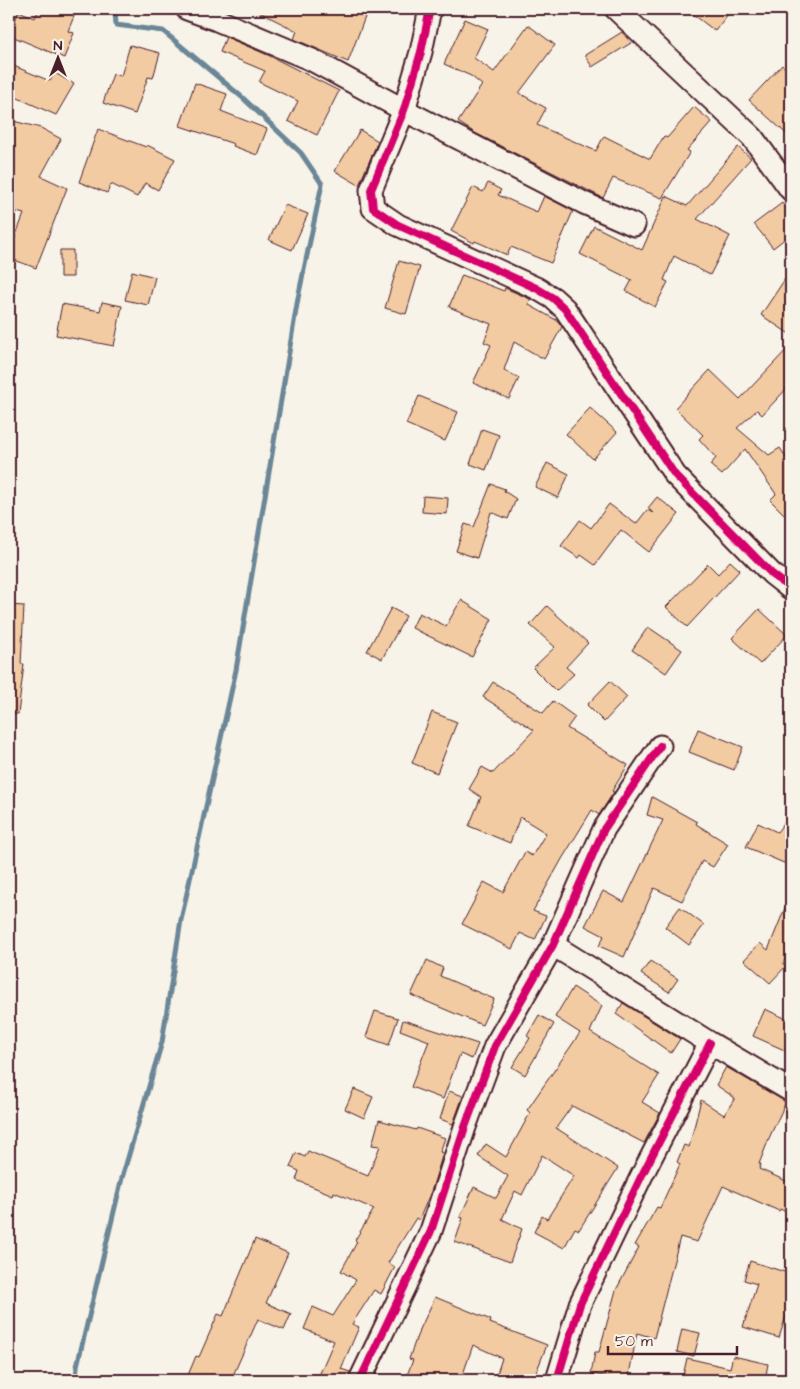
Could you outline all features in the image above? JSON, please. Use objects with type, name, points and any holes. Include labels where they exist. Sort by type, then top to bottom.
[{"type":"street","points":[[187,9],[312,60],[584,203],[634,225]]},
{"type":"street","points":[[430,9],[421,52],[404,110],[371,190],[373,208],[398,225],[536,288],[553,298],[565,309],[675,475],[772,574],[791,589]]},
{"type":"street","points":[[616,9],[752,137],[791,190]]},
{"type":"street","points":[[360,1380],[431,1231],[466,1126],[496,1046],[553,944],[604,829],[660,746]]},
{"type":"street","points":[[553,944],[710,1043],[791,1091]]},
{"type":"street","points":[[557,1380],[580,1304],[641,1177],[710,1043]]},
{"type":"building","points":[[39,9],[77,9],[68,31],[74,33],[64,58],[9,35],[19,11],[35,18]]},
{"type":"building","points":[[253,9],[368,9],[348,62],[294,39],[297,31]]},
{"type":"building","points":[[686,9],[732,9],[715,31]]},
{"type":"building","points":[[465,19],[488,29],[474,58],[494,72],[528,25],[555,45],[519,93],[546,108],[537,125],[596,151],[604,136],[650,159],[664,136],[667,138],[694,107],[712,122],[687,150],[690,152],[662,198],[613,178],[603,198],[475,133],[458,122],[482,85],[471,76],[444,64]]},
{"type":"building","points":[[622,32],[631,43],[592,67],[585,55]]},
{"type":"building","points":[[226,37],[270,56],[339,91],[317,135],[288,121],[298,101],[259,82],[265,71],[220,52]]},
{"type":"building","points":[[130,45],[160,53],[153,78],[148,77],[135,114],[103,103],[113,74],[121,76]]},
{"type":"building","points":[[9,64],[50,81],[55,73],[74,84],[56,115],[9,94]]},
{"type":"building","points":[[782,65],[791,73],[791,138],[749,100]]},
{"type":"building","points":[[195,83],[227,94],[221,111],[267,129],[257,155],[233,146],[234,144],[180,126]]},
{"type":"building","points":[[9,120],[41,128],[61,139],[41,176],[67,188],[36,268],[9,258],[9,253],[24,214],[9,210]]},
{"type":"building","points":[[98,129],[146,147],[147,145],[175,159],[158,190],[145,183],[137,197],[111,184],[107,193],[79,182]]},
{"type":"building","points":[[360,130],[378,141],[359,185],[335,171]]},
{"type":"building","points":[[738,147],[751,158],[697,219],[730,236],[710,275],[674,256],[664,280],[668,282],[655,307],[626,291],[632,280],[580,254],[594,226],[642,250],[666,196],[687,206]]},
{"type":"building","points":[[488,183],[501,190],[498,195],[537,212],[544,196],[573,211],[551,263],[511,247],[507,255],[475,241],[474,243],[451,231],[473,187],[483,192]]},
{"type":"building","points":[[782,203],[791,215],[791,234],[773,248],[754,224]]},
{"type":"building","points":[[285,205],[308,214],[292,250],[269,240]]},
{"type":"building","points":[[60,250],[73,250],[73,277],[60,277]]},
{"type":"building","points":[[399,261],[420,267],[406,314],[385,308]]},
{"type":"building","points":[[791,270],[791,335],[761,315]]},
{"type":"building","points":[[132,271],[155,277],[148,305],[125,300]]},
{"type":"building","points":[[462,275],[504,291],[505,288],[530,299],[529,305],[558,321],[562,327],[544,359],[514,342],[504,370],[519,378],[509,399],[473,383],[491,345],[484,342],[491,324],[449,307]]},
{"type":"building","points":[[102,302],[122,306],[114,346],[56,335],[62,304],[100,311]]},
{"type":"building","points":[[791,345],[791,384],[762,415],[757,410],[737,428],[769,455],[780,448],[791,465],[791,521],[770,500],[776,494],[745,449],[722,475],[710,465],[716,458],[699,439],[703,435],[675,408],[710,370],[740,399]]},
{"type":"building","points":[[419,396],[458,412],[445,441],[406,424]]},
{"type":"building","points":[[590,408],[617,432],[593,459],[566,434]]},
{"type":"building","points":[[482,429],[499,435],[486,470],[470,464]]},
{"type":"building","points":[[547,463],[569,474],[558,498],[535,487]]},
{"type":"building","points":[[491,484],[505,489],[504,491],[516,499],[508,519],[491,512],[477,558],[456,551],[465,524],[474,527]]},
{"type":"building","points":[[423,496],[448,498],[447,514],[422,512]]},
{"type":"building","points":[[657,497],[679,514],[649,552],[621,530],[595,565],[581,555],[579,558],[561,546],[580,520],[591,528],[609,504],[636,524],[647,510],[653,513],[648,508]]},
{"type":"building","points":[[730,561],[740,570],[687,627],[666,607],[708,564],[718,574]]},
{"type":"building","points":[[461,600],[492,619],[472,657],[412,628],[419,613],[446,626]]},
{"type":"building","points":[[9,605],[24,606],[21,664],[24,664],[18,714],[9,714]]},
{"type":"building","points":[[547,606],[588,643],[566,667],[574,674],[556,691],[533,668],[555,647],[530,625]]},
{"type":"building","points":[[391,608],[406,616],[382,659],[367,651]]},
{"type":"building","points":[[759,609],[787,635],[760,664],[732,638]]},
{"type":"building","points":[[648,627],[682,650],[666,673],[632,650]]},
{"type":"building","points":[[610,681],[627,697],[604,722],[587,705]]},
{"type":"building","points":[[493,682],[543,713],[553,701],[575,717],[567,728],[628,765],[599,815],[592,810],[533,911],[546,916],[535,940],[520,933],[512,949],[462,924],[484,882],[503,892],[525,852],[532,856],[546,833],[520,817],[510,843],[469,826],[481,797],[469,789],[482,767],[493,773],[534,730],[483,697]]},
{"type":"building","points":[[432,712],[457,722],[437,773],[412,763]]},
{"type":"building","points":[[698,729],[743,747],[734,770],[689,752]]},
{"type":"building","points":[[652,797],[697,822],[696,824],[728,844],[713,867],[702,861],[682,901],[654,888],[624,957],[599,946],[604,936],[585,926],[603,891],[624,902],[663,820],[647,815]]},
{"type":"building","points":[[791,814],[791,866],[746,847],[758,823],[777,832]]},
{"type":"building","points":[[791,893],[791,944],[783,964],[786,966],[770,983],[744,960],[760,943],[768,950]]},
{"type":"building","points":[[680,907],[704,925],[689,945],[665,927]]},
{"type":"building","points":[[427,960],[443,968],[440,976],[494,999],[482,1025],[411,995]]},
{"type":"building","points":[[650,961],[678,979],[669,992],[641,974]]},
{"type":"building","points":[[573,987],[602,1006],[590,1032],[659,1075],[642,1102],[660,1113],[644,1143],[572,1106],[556,1128],[618,1168],[579,1230],[575,1228],[564,1248],[534,1232],[542,1216],[547,1219],[574,1176],[542,1155],[522,1195],[515,1191],[502,1219],[522,1229],[510,1262],[455,1242],[463,1218],[460,1217],[474,1187],[496,1198],[508,1176],[478,1156],[486,1144],[506,1157],[530,1113],[527,1110],[580,1033],[555,1017]]},
{"type":"building","points":[[623,1003],[680,1039],[671,1053],[616,1014]]},
{"type":"building","points":[[765,1009],[791,1021],[791,1053],[753,1036]]},
{"type":"building","points":[[375,1011],[398,1018],[389,1045],[366,1037]]},
{"type":"building","points":[[539,1015],[554,1024],[525,1075],[512,1067],[530,1038],[527,1036]]},
{"type":"building","points":[[403,1020],[478,1044],[472,1059],[460,1054],[443,1099],[411,1087],[429,1041],[400,1030]]},
{"type":"building","points":[[726,1067],[786,1102],[770,1136],[759,1164],[761,1164],[759,1169],[791,1183],[791,1214],[780,1209],[779,1211],[723,1186],[697,1242],[680,1237],[654,1338],[637,1333],[628,1380],[591,1374],[595,1352],[599,1352],[616,1290],[639,1247],[635,1245],[657,1207],[660,1208],[680,1164],[677,1162],[684,1145],[689,1147],[701,1100],[724,1115],[735,1098],[716,1085]]},
{"type":"building","points":[[354,1089],[373,1097],[364,1118],[345,1109]]},
{"type":"building","points":[[449,1091],[463,1096],[453,1124],[440,1119]]},
{"type":"building","points":[[379,1120],[416,1130],[417,1128],[445,1138],[440,1152],[443,1153],[432,1189],[419,1220],[416,1218],[388,1263],[395,1267],[381,1294],[374,1290],[352,1324],[359,1327],[341,1369],[350,1372],[348,1380],[317,1380],[334,1341],[304,1329],[313,1307],[333,1316],[356,1280],[341,1271],[357,1242],[355,1240],[374,1209],[334,1192],[333,1195],[296,1180],[299,1171],[290,1167],[296,1153],[305,1157],[308,1151],[368,1176],[380,1146],[372,1145]]},
{"type":"building","points":[[255,1239],[288,1253],[266,1303],[291,1314],[284,1330],[258,1319],[231,1380],[186,1380],[196,1356],[199,1357],[218,1314],[223,1316]]},
{"type":"building","points":[[750,1261],[791,1274],[791,1300],[779,1338],[743,1327],[757,1284],[744,1280]]},
{"type":"building","points":[[435,1297],[491,1320],[490,1323],[547,1345],[533,1380],[495,1380],[502,1358],[473,1345],[461,1380],[405,1380],[413,1360],[409,1359],[417,1336]]},
{"type":"building","points":[[682,1329],[700,1333],[694,1356],[677,1352]]},
{"type":"building","points":[[733,1356],[768,1364],[765,1380],[702,1380],[683,1376],[687,1358],[730,1368]]},
{"type":"waterway","points":[[76,1380],[77,1366],[122,1178],[162,1042],[181,920],[236,670],[298,298],[322,184],[301,153],[243,98],[163,31],[116,25],[115,9]]},
{"type":"cycle path","points":[[430,9],[421,52],[404,110],[371,190],[373,208],[398,225],[536,288],[553,298],[565,309],[675,475],[772,574],[791,589]]},
{"type":"cycle path","points":[[360,1380],[431,1231],[465,1127],[495,1046],[553,945],[604,829],[660,746]]},
{"type":"cycle path","points":[[557,1380],[580,1304],[641,1177],[710,1043]]}]
